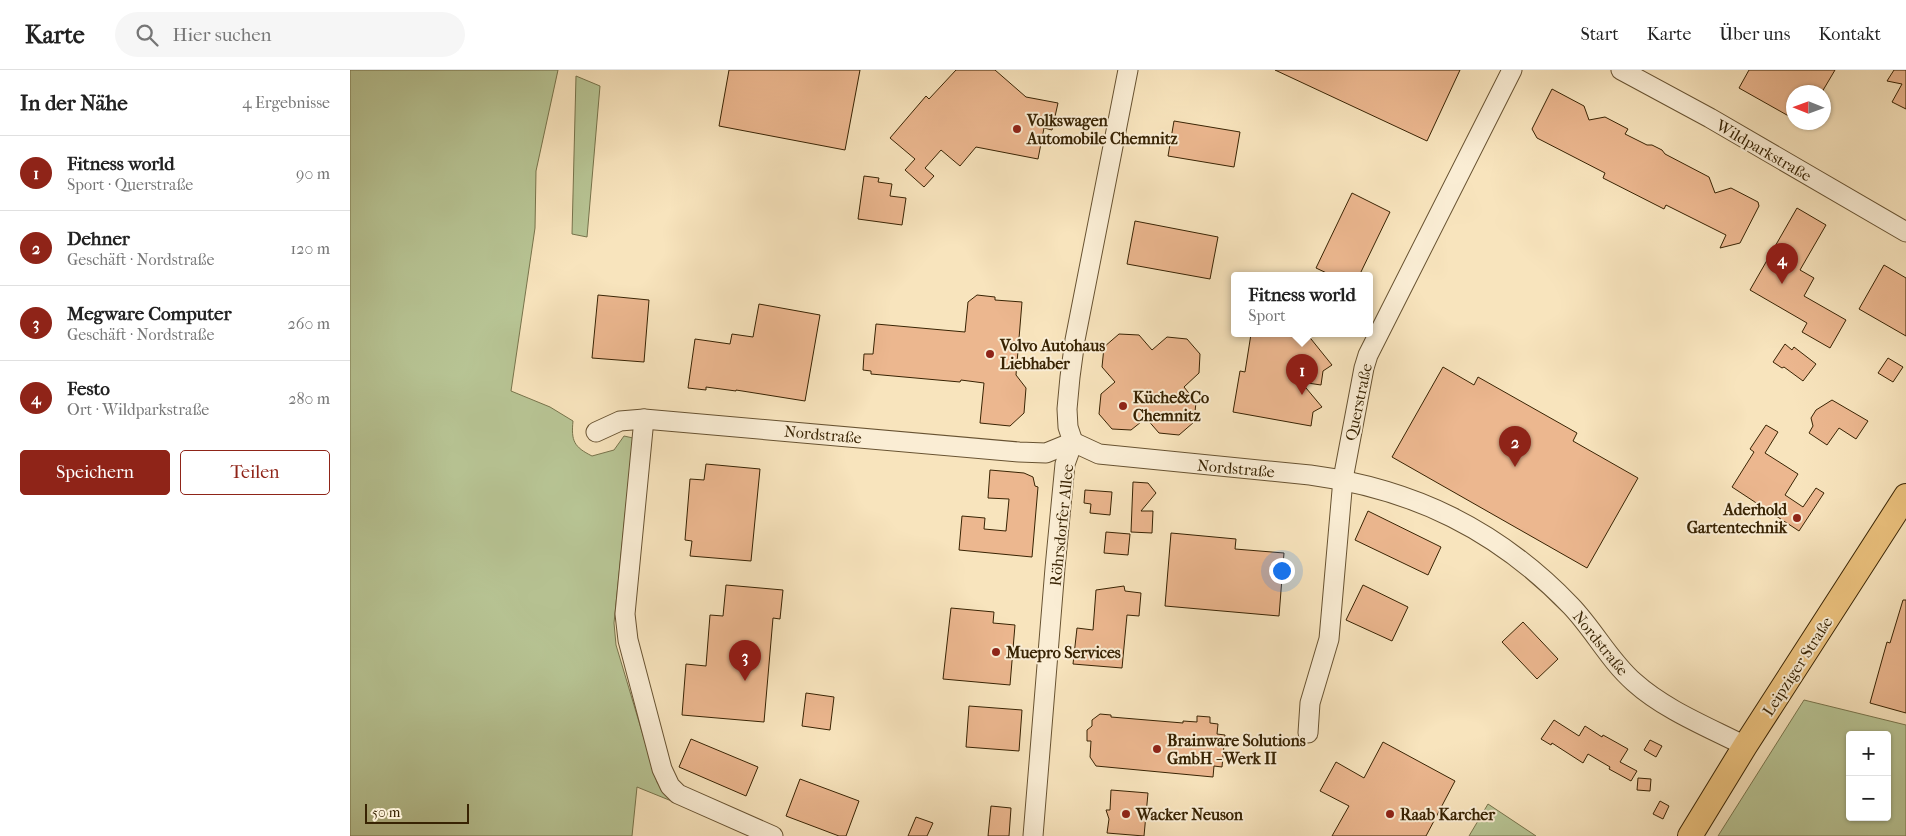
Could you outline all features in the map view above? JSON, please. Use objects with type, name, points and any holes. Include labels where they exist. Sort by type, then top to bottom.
[{"type":"main road","name":"Leipziger Straße","points":[[1690,836],[1745,746],[1906,496]]},
{"type":"street","name":"Röhrsdorfer Allee","points":[[1033,836],[1063,483],[1065,464],[1073,442],[1068,427],[1067,410],[1071,368],[1128,70]]},
{"type":"street","name":"Querstraße","points":[[1308,733],[1310,703],[1329,639],[1343,479],[1368,355],[1512,70]]},
{"type":"street","name":"Wildparkstraße","points":[[1621,70],[1710,118],[1906,232]]},
{"type":"street","name":"Nordstraße","points":[[596,432],[620,421],[644,418],[1019,452],[1046,453],[1073,442],[1099,454],[1343,479],[1400,494],[1452,517],[1501,544],[1572,607],[1617,665],[1635,683],[1653,697],[1745,746]]},
{"type":"street","points":[[644,418],[625,614],[628,640],[662,769],[670,786],[678,794],[773,836]]},
{"type":"green space","points":[[350,70],[558,70],[536,171],[535,228],[511,391],[550,407],[573,421],[573,438],[575,443],[581,450],[592,456],[614,450],[624,436],[633,438],[614,623],[616,645],[657,782],[674,802],[637,787],[632,836],[350,836]]},
{"type":"green space","points":[[576,76],[600,86],[587,237],[572,234]]},
{"type":"green space","points":[[1804,700],[1906,725],[1906,836],[1718,836]]},
{"type":"green space","points":[[1488,804],[1536,836],[1469,836]]},
{"type":"building","points":[[729,70],[860,70],[845,150],[719,126]]},
{"type":"building","points":[[956,70],[995,70],[1026,97],[1058,103],[1052,130],[1044,128],[1038,159],[976,147],[960,166],[941,150],[925,168],[934,176],[924,187],[905,170],[915,159],[890,138],[926,96],[929,99]]},
{"type":"building","points":[[1275,70],[1460,70],[1427,141]]},
{"type":"building","points":[[1749,70],[1835,70],[1826,85],[1786,85],[1786,114],[1739,88]]},
{"type":"building","points":[[1894,70],[1906,70],[1906,109],[1892,102],[1902,84],[1887,81]]},
{"type":"building","points":[[1552,89],[1584,106],[1589,120],[1605,117],[1628,129],[1625,134],[1662,150],[1665,154],[1709,177],[1715,193],[1731,188],[1758,202],[1759,206],[1740,243],[1720,248],[1726,235],[1666,205],[1664,209],[1603,178],[1605,173],[1537,138],[1532,129]]},
{"type":"building","points":[[1174,121],[1240,132],[1234,167],[1168,156]]},
{"type":"building","points":[[864,176],[879,178],[878,182],[892,184],[890,196],[906,198],[902,225],[858,219]]},
{"type":"building","points":[[1352,193],[1390,212],[1361,272],[1324,272],[1316,268]]},
{"type":"building","points":[[1797,208],[1826,225],[1800,270],[1814,278],[1804,296],[1846,320],[1830,348],[1802,332],[1807,323],[1750,290]]},
{"type":"building","points":[[1135,221],[1218,237],[1210,279],[1127,264]]},
{"type":"building","points":[[1884,265],[1906,278],[1906,336],[1859,309]]},
{"type":"building","points":[[598,295],[649,300],[644,362],[592,358]]},
{"type":"building","points":[[977,295],[995,297],[995,300],[1022,302],[1016,375],[1026,388],[1024,413],[1010,426],[980,423],[984,383],[871,374],[871,371],[863,370],[864,354],[873,354],[876,324],[965,332],[968,302]]},
{"type":"building","points":[[759,304],[820,315],[805,401],[736,390],[706,387],[706,390],[688,388],[695,339],[730,344],[732,334],[753,337]]},
{"type":"building","points":[[1119,334],[1139,335],[1152,350],[1167,337],[1187,339],[1200,354],[1199,373],[1184,387],[1196,402],[1194,422],[1179,435],[1159,433],[1146,418],[1131,430],[1112,429],[1099,414],[1101,394],[1115,382],[1102,367],[1104,347]]},
{"type":"building","points":[[1251,337],[1309,337],[1332,365],[1323,371],[1321,385],[1301,382],[1322,407],[1313,412],[1311,426],[1233,412],[1240,371],[1245,372]]},
{"type":"building","points":[[1785,344],[1792,350],[1794,347],[1816,364],[1803,381],[1784,367],[1782,368],[1773,362]]},
{"type":"building","points":[[1888,358],[1903,367],[1893,382],[1878,373]]},
{"type":"building","points":[[1443,367],[1474,385],[1478,377],[1577,433],[1573,441],[1638,478],[1587,568],[1392,457]]},
{"type":"building","points":[[1832,400],[1868,421],[1856,439],[1839,428],[1827,445],[1809,433],[1813,426],[1811,418],[1816,410]]},
{"type":"building","points":[[1766,425],[1778,432],[1765,453],[1798,474],[1785,495],[1803,507],[1816,488],[1824,493],[1799,531],[1732,487],[1754,452],[1750,449]]},
{"type":"building","points":[[706,464],[760,469],[751,561],[690,556],[692,541],[685,540],[690,479],[704,480]]},
{"type":"building","points":[[990,470],[1024,473],[1033,477],[1035,486],[1038,487],[1032,557],[959,550],[962,516],[985,518],[984,529],[1006,531],[1009,499],[988,498]]},
{"type":"building","points":[[1133,482],[1148,483],[1156,493],[1141,511],[1153,511],[1152,533],[1131,532]]},
{"type":"building","points":[[1085,490],[1112,492],[1110,515],[1090,513],[1091,504],[1084,503]]},
{"type":"building","points":[[1368,511],[1441,547],[1428,575],[1355,540]]},
{"type":"building","points":[[1106,532],[1130,534],[1128,555],[1104,553]]},
{"type":"building","points":[[1171,533],[1236,539],[1235,549],[1284,553],[1279,616],[1165,606]]},
{"type":"building","points":[[726,585],[783,590],[780,619],[773,618],[764,722],[682,715],[686,664],[706,666],[710,615],[723,616]]},
{"type":"building","points":[[1363,585],[1408,607],[1392,641],[1346,620]]},
{"type":"building","points":[[1124,586],[1125,591],[1141,593],[1139,616],[1127,615],[1122,668],[1073,664],[1077,628],[1093,630],[1096,590]]},
{"type":"building","points":[[1903,600],[1906,600],[1906,713],[1870,703],[1887,642],[1890,643]]},
{"type":"building","points":[[951,608],[994,612],[993,623],[1015,625],[1010,685],[943,679]]},
{"type":"building","points":[[1523,622],[1558,659],[1537,679],[1502,642]]},
{"type":"building","points":[[806,693],[834,697],[830,730],[802,726]]},
{"type":"building","points":[[969,706],[1022,710],[1019,751],[966,747]]},
{"type":"building","name":"Brainware Solutions GmbH - Werk II","points":[[1100,714],[1111,715],[1111,717],[1183,723],[1183,721],[1197,722],[1197,716],[1210,717],[1210,723],[1218,724],[1217,734],[1225,735],[1222,767],[1214,766],[1213,777],[1096,766],[1090,757],[1091,741],[1087,741],[1087,730],[1092,726],[1092,720]]},
{"type":"building","points":[[1554,720],[1579,736],[1585,726],[1602,737],[1603,735],[1628,749],[1620,762],[1637,771],[1631,781],[1609,769],[1610,767],[1588,754],[1583,763],[1552,743],[1551,745],[1541,739]]},
{"type":"building","points":[[691,739],[758,767],[746,796],[679,767]]},
{"type":"building","points":[[1650,740],[1662,746],[1656,757],[1644,750]]},
{"type":"building","points":[[1383,742],[1455,781],[1426,836],[1332,836],[1349,806],[1320,791],[1336,762],[1364,778]]},
{"type":"building","points":[[1638,778],[1651,779],[1650,791],[1637,790]]},
{"type":"building","points":[[800,779],[859,801],[846,836],[839,836],[786,816]]},
{"type":"building","points":[[1111,790],[1148,793],[1144,836],[1107,833],[1109,819],[1106,810],[1110,810]]},
{"type":"building","points":[[1660,801],[1669,806],[1663,819],[1653,814]]},
{"type":"building","points":[[991,806],[1011,808],[1009,836],[988,836]]},
{"type":"building","points":[[916,817],[933,823],[927,836],[908,836]]},
{"type":"place","name":"Volkswagen Automobile Chemnitz","points":[[1017,129]]},
{"type":"place","name":"Festo","points":[[1782,284]]},
{"type":"place","name":"Volvo Autohaus Liebhaber","points":[[990,354]]},
{"type":"place","name":"Fitness world","points":[[1302,395]]},
{"type":"place","name":"Küche&Co Chemnitz","points":[[1123,406]]},
{"type":"place","name":"Dehner","points":[[1515,467]]},
{"type":"place","name":"Aderhold Gartentechnik","points":[[1797,518]]},
{"type":"place","name":"Muepro Services","points":[[996,652]]},
{"type":"place","name":"Megware Computer","points":[[745,681]]},
{"type":"place","name":"Brainware Solutions GmbH - Werk II","points":[[1157,749]]},
{"type":"place","name":"Wacker Neuson","points":[[1126,814]]},
{"type":"place","name":"Raab Karcher","points":[[1390,814]]}]
